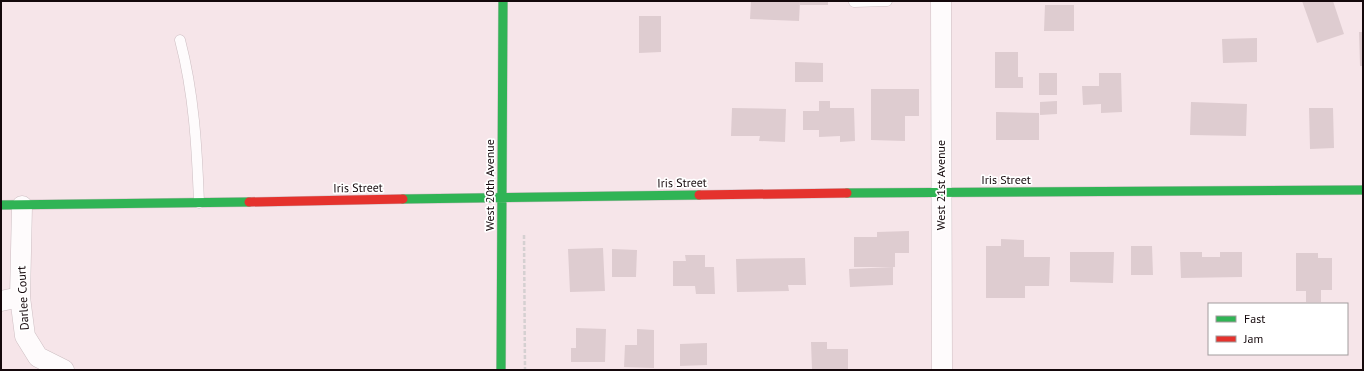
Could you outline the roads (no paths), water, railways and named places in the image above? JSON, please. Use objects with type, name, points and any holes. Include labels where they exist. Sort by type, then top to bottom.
[{"type":"street","name":"West 20th Avenue","points":[[502,370],[503,1]]},
{"type":"street","name":"West 21st Avenue","points":[[941,1],[942,370]]},
{"type":"street","name":"Iris Street","points":[[1,205],[22,206],[942,192],[1363,190]]},
{"type":"street","name":"Darlee Court","points":[[22,206],[20,296],[25,336],[38,357],[64,370]]},
{"type":"street","points":[[1,302],[20,296]]},
{"type":"lane","points":[[854,2],[887,1]]},
{"type":"lane","points":[[180,40],[190,75],[198,164],[199,203]]}]
